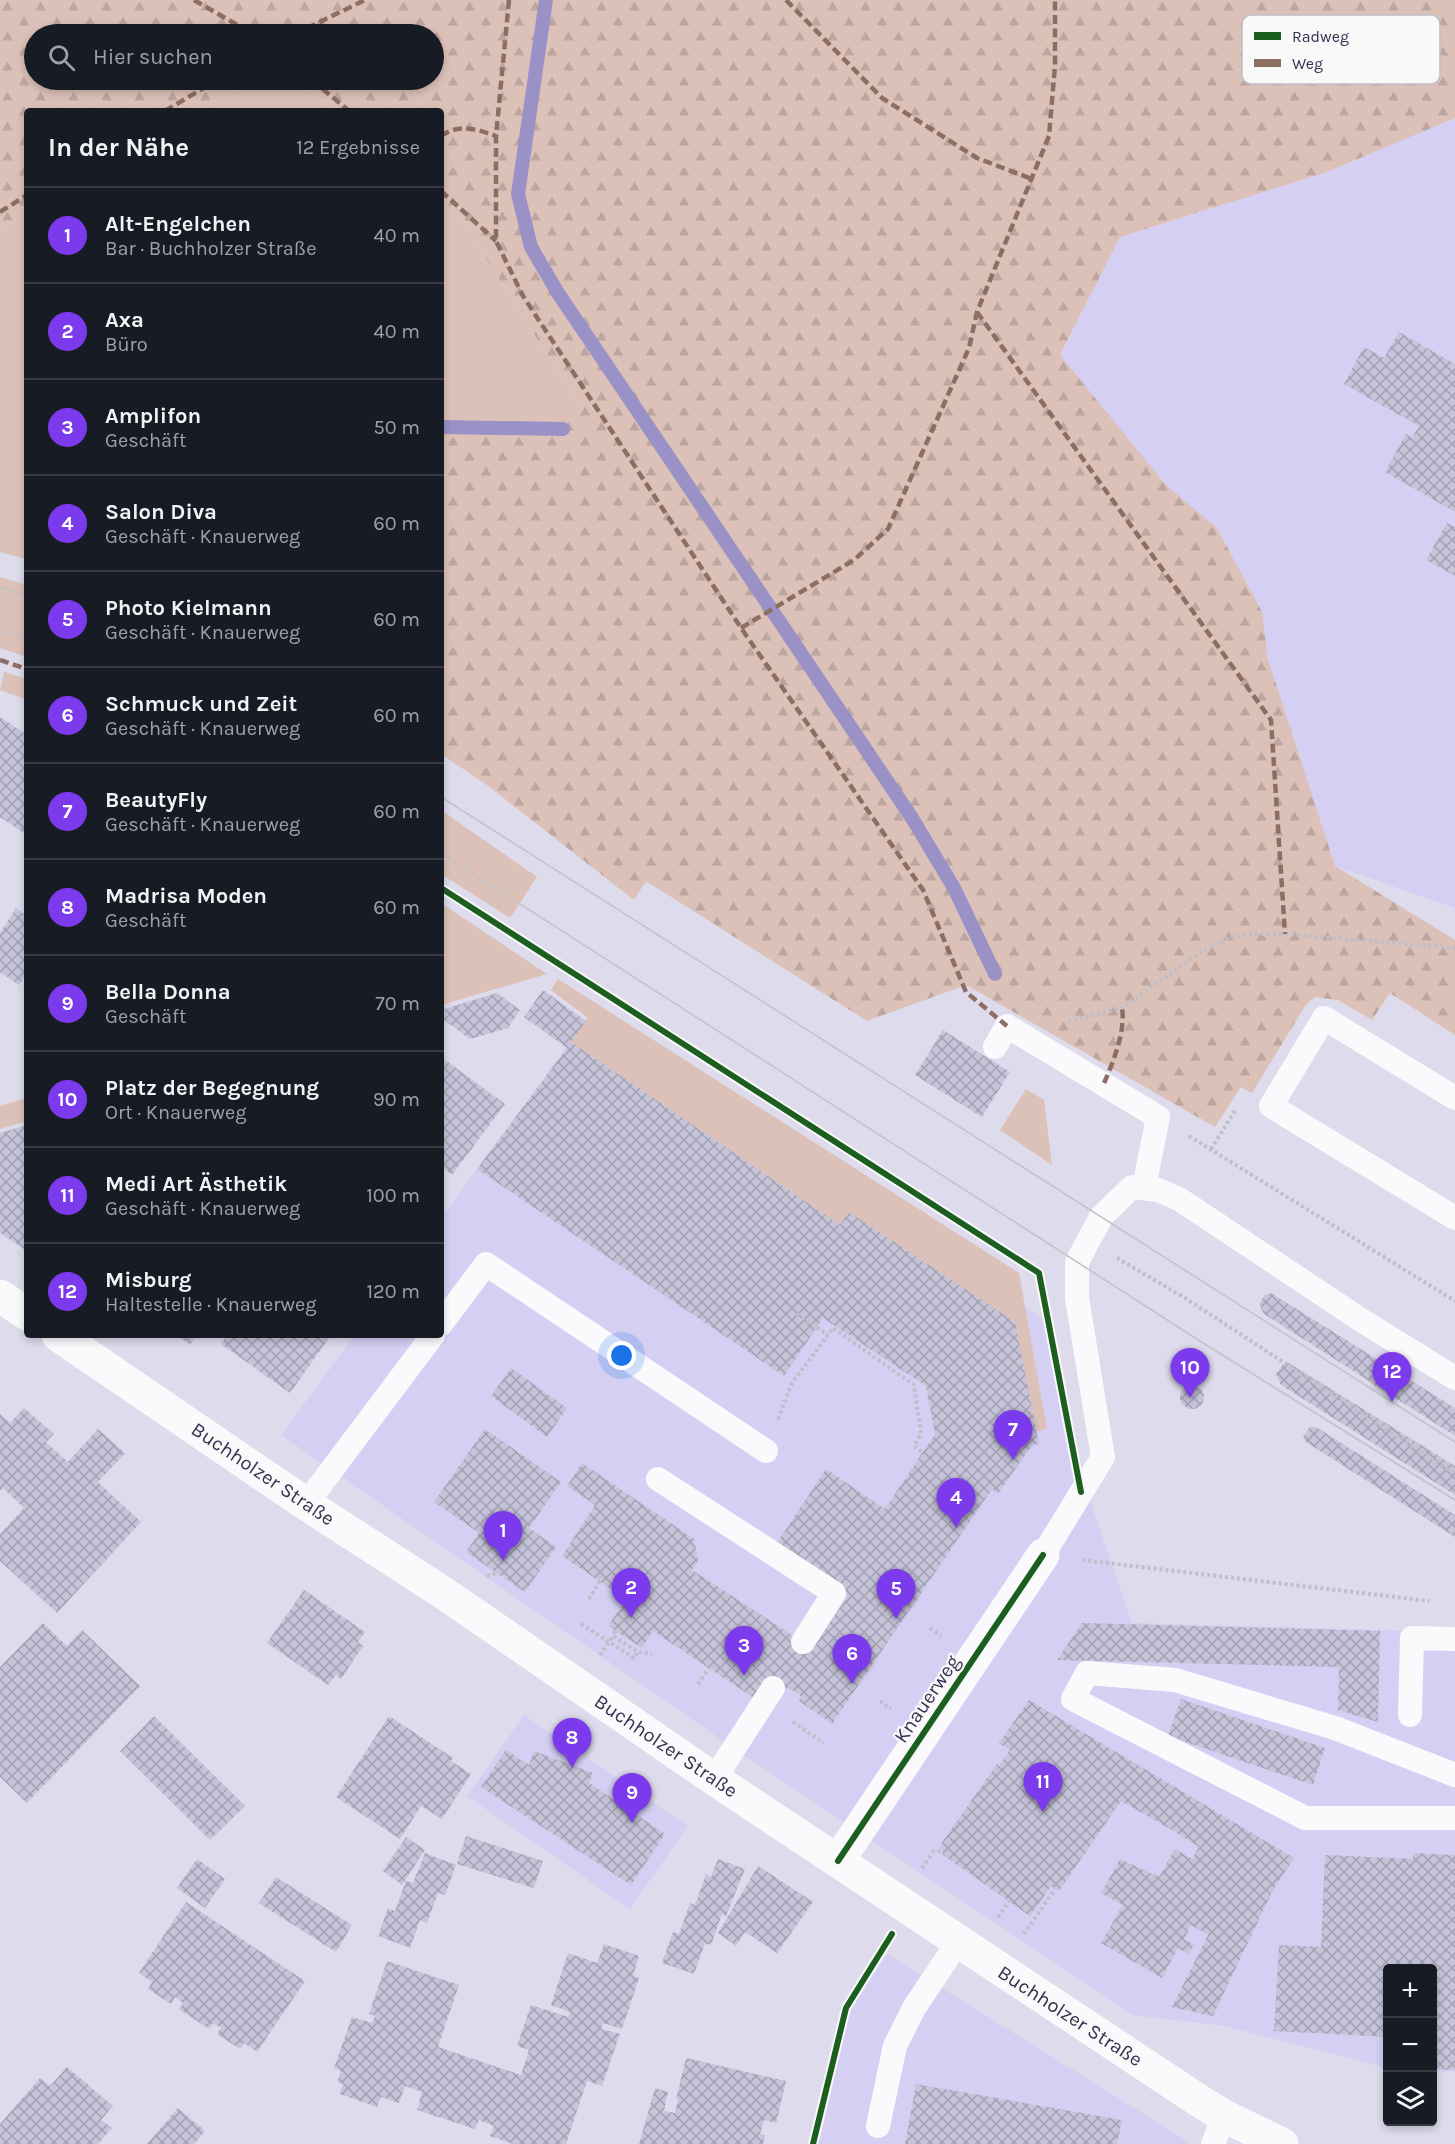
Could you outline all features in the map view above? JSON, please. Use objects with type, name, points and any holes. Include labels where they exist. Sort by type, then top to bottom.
[{"type":"main road","points":[[0,1296],[24,1312]]},
{"type":"main road","name":"Buchholzer Straße","points":[[62,1338],[958,1942],[1219,2130],[1282,2144]]},
{"type":"main road","name":"Knauerweg","points":[[838,1861],[1043,1555]]},
{"type":"lane","points":[[1455,1098],[1324,1018],[1270,1106],[1455,1218]]},
{"type":"lane","points":[[995,1047],[1007,1026],[1158,1117],[1143,1187]]},
{"type":"lane","points":[[1043,1555],[1103,1457],[1077,1298],[1077,1262],[1101,1217],[1132,1187],[1143,1187],[1179,1199],[1361,1320],[1455,1378]]},
{"type":"lane","points":[[444,1320],[486,1264],[766,1451]]},
{"type":"lane","points":[[306,1504],[431,1338]]},
{"type":"lane","points":[[658,1479],[834,1593],[803,1642]]},
{"type":"lane","points":[[1410,1715],[1412,1638],[1455,1639]]},
{"type":"lane","points":[[1455,1774],[1335,1728],[1175,1680],[1087,1672],[1073,1699],[1305,1818],[1455,1818]]},
{"type":"lane","points":[[714,1779],[772,1688]]},
{"type":"lane","points":[[878,2126],[895,2046],[914,2008],[958,1942]]},
{"type":"path","points":[[1060,1023],[1122,1008],[1204,950],[1227,939],[1248,934],[1285,934],[1455,948]]},
{"type":"path","points":[[1158,1117],[1455,1301]]},
{"type":"path","points":[[1087,1240],[1185,1298],[1455,1474]]},
{"type":"path","points":[[797,1314],[828,1335]]},
{"type":"path","points":[[766,1451],[792,1383],[833,1328],[914,1384],[921,1434],[914,1446],[923,1453]]},
{"type":"path","points":[[1043,1555],[1431,1601]]},
{"type":"path","points":[[589,1599],[600,1581]]},
{"type":"path","points":[[581,1624],[633,1658],[638,1652]]},
{"type":"path","points":[[598,1657],[614,1633],[638,1652],[652,1654]]},
{"type":"path","points":[[698,1684],[709,1668]]},
{"type":"path","points":[[786,1718],[824,1743]]},
{"type":"path","points":[[922,1868],[933,1852],[942,1851]]},
{"type":"path","points":[[1024,1934],[1055,1889]]},
{"type":"path","points":[[998,1917],[1009,1901]]},
{"type":"shaded area","points":[[1455,118],[1455,908],[1335,866],[1268,659],[1262,612],[1217,528],[1166,485],[1060,356],[1120,237],[1327,172]]},
{"type":"shaded area","points":[[583,1025],[1045,1320],[1071,1445],[1132,1623],[1455,1632],[1455,2072],[1437,2071],[1437,1964],[1383,1964],[1383,2067],[1225,2026],[1133,2015],[739,1752],[281,1435],[353,1338],[444,1338],[444,1214]]},
{"type":"shaded area","points":[[524,1715],[688,1826],[630,1909],[467,1796]]},
{"type":"shaded area","points":[[887,1954],[1190,2144],[819,2144],[849,2013]]},
{"type":"green space","points":[[0,0],[1455,0],[1455,118],[1327,172],[1120,237],[1060,355],[1166,485],[1217,528],[1262,612],[1268,659],[1335,866],[1455,940],[1455,1035],[1390,993],[1372,1020],[1338,1000],[1315,997],[1305,1006],[1252,1093],[1241,1087],[1215,1127],[966,985],[867,1021],[646,881],[634,900],[487,785],[444,756],[444,428],[559,428],[583,411],[468,230],[444,209],[444,108],[330,108],[309,90],[444,90],[444,24],[24,24],[24,90],[234,90],[203,108],[24,108],[24,215],[0,229]]},
{"type":"green space","points":[[234,90],[309,90],[330,108],[203,108]]},
{"type":"green space","points":[[444,209],[468,230],[583,411],[560,428],[444,428]]},
{"type":"green space","points":[[24,215],[24,558],[0,552],[0,229]]},
{"type":"green space","points":[[0,577],[24,584],[24,656],[0,648]]},
{"type":"green space","points":[[4,672],[24,678],[24,699],[0,690]]},
{"type":"green space","points":[[444,812],[537,877],[510,918],[444,876]]},
{"type":"green space","points":[[444,905],[547,974],[444,1004]]},
{"type":"green space","points":[[558,979],[1019,1273],[1047,1429],[1036,1431],[849,1213],[840,1225],[571,1042],[588,1018],[551,990]]},
{"type":"green space","points":[[1026,1089],[1044,1100],[1052,1165],[1000,1130]]},
{"type":"green space","points":[[24,1099],[24,1122],[0,1129],[0,1106]]},
{"type":"building","points":[[1399,332],[1455,364],[1455,512],[1385,472],[1406,434],[1412,438],[1419,426],[1344,384],[1364,347],[1384,358]]},
{"type":"building","points":[[1447,523],[1455,527],[1455,576],[1426,560]]},
{"type":"building","points":[[0,717],[24,733],[24,833],[0,817]]},
{"type":"building","points":[[16,908],[24,914],[24,978],[19,985],[0,972],[0,933]]},
{"type":"building","points":[[543,990],[586,1021],[571,1042],[840,1225],[849,1212],[1015,1322],[1039,1444],[1032,1445],[998,1494],[992,1489],[832,1724],[799,1701],[801,1696],[787,1687],[781,1694],[754,1698],[653,1631],[642,1648],[608,1626],[626,1599],[562,1556],[595,1505],[567,1486],[582,1463],[694,1539],[698,1561],[692,1570],[812,1648],[848,1596],[775,1546],[826,1469],[885,1509],[935,1434],[926,1386],[823,1318],[784,1376],[477,1169],[567,1048],[524,1017]]},
{"type":"building","points":[[497,993],[520,1010],[508,1028],[470,1039],[444,1020],[444,1009]]},
{"type":"building","points":[[943,1030],[1010,1072],[982,1117],[915,1075]]},
{"type":"building","points":[[444,1059],[505,1104],[452,1175],[444,1168]]},
{"type":"building","points":[[24,1126],[24,1249],[0,1233],[0,1133]]},
{"type":"building","points":[[1271,1293],[1455,1408],[1455,1436],[1264,1314],[1259,1304],[1265,1295]]},
{"type":"building","points":[[180,1338],[195,1338],[190,1345]]},
{"type":"building","points":[[225,1338],[329,1338],[290,1393],[221,1344]]},
{"type":"building","points":[[1289,1363],[1455,1466],[1455,1495],[1281,1385],[1276,1374],[1283,1364]]},
{"type":"building","points":[[511,1368],[567,1408],[547,1437],[491,1396]]},
{"type":"building","points":[[1192,1385],[1197,1386],[1203,1392],[1203,1402],[1197,1408],[1192,1409],[1187,1408],[1181,1402],[1180,1397],[1181,1392],[1187,1386]]},
{"type":"building","points":[[24,1408],[54,1434],[46,1442],[68,1462],[98,1429],[125,1453],[98,1482],[141,1522],[57,1613],[0,1561],[0,1534],[24,1508],[3,1488],[0,1491],[0,1414],[10,1423]]},
{"type":"building","points":[[1310,1427],[1316,1427],[1455,1515],[1455,1537],[1306,1442],[1303,1437]]},
{"type":"building","points":[[485,1429],[561,1482],[529,1528],[556,1547],[525,1592],[466,1552],[479,1533],[434,1502]]},
{"type":"building","points":[[304,1590],[365,1632],[358,1642],[363,1646],[341,1679],[336,1675],[328,1685],[267,1643]]},
{"type":"building","points":[[43,1623],[67,1646],[82,1630],[140,1686],[27,1803],[0,1777],[0,1667]]},
{"type":"building","points":[[1082,1623],[1380,1631],[1378,1722],[1338,1710],[1339,1667],[1057,1660]]},
{"type":"building","points":[[1181,1699],[1325,1748],[1313,1785],[1168,1736]]},
{"type":"building","points":[[1029,1700],[1294,1858],[1273,1890],[1213,2016],[1172,2007],[1208,1935],[1191,1925],[1184,1939],[1194,1945],[1189,1954],[1178,1948],[1162,1978],[1101,1943],[1123,1905],[1101,1893],[1120,1859],[1159,1877],[1175,1849],[1192,1859],[1199,1847],[1167,1827],[1121,1801],[1059,1891],[1051,1886],[1030,1916],[943,1855],[941,1844],[997,1764],[999,1766],[1010,1750],[999,1743]]},
{"type":"building","points":[[154,1716],[245,1806],[210,1840],[120,1751]]},
{"type":"building","points":[[389,1716],[453,1758],[451,1761],[471,1774],[442,1819],[421,1806],[400,1839],[336,1797]]},
{"type":"building","points":[[506,1750],[529,1765],[534,1751],[593,1773],[589,1783],[665,1834],[631,1885],[481,1787]]},
{"type":"building","points":[[466,1836],[543,1861],[534,1888],[457,1864]]},
{"type":"building","points":[[406,1837],[425,1850],[402,1885],[383,1871]]},
{"type":"building","points":[[425,1853],[456,1865],[445,1895],[438,1893],[427,1923],[420,1920],[410,1948],[378,1936],[388,1908],[395,1911],[406,1881],[413,1883]]},
{"type":"building","points":[[1413,1853],[1455,1855],[1455,2070],[1437,2069],[1437,1964],[1383,1964],[1383,2037],[1274,2031],[1279,1945],[1321,1947],[1325,1855],[1413,1859]]},
{"type":"building","points":[[197,1859],[225,1879],[205,1908],[177,1888]]},
{"type":"building","points":[[718,1859],[745,1869],[726,1916],[722,1914],[711,1945],[705,1943],[694,1974],[662,1963],[673,1932],[679,1934],[690,1903],[695,1905],[706,1874],[711,1877]]},
{"type":"building","points":[[758,1866],[813,1902],[777,1953],[745,1932],[736,1946],[718,1933]]},
{"type":"building","points":[[276,1877],[352,1925],[336,1952],[259,1903]]},
{"type":"building","points":[[186,1902],[305,1981],[257,2052],[244,2043],[240,2049],[217,2034],[221,2028],[213,2023],[209,2029],[179,2009],[183,2003],[175,1997],[171,2004],[148,1989],[152,1982],[139,1973]]},
{"type":"building","points":[[604,1944],[639,1956],[633,1976],[639,1978],[622,2029],[603,2023],[601,2029],[620,2034],[602,2086],[587,2081],[566,2144],[513,2144],[490,2136],[494,2126],[479,2120],[475,2129],[417,2110],[422,2092],[405,2086],[399,2103],[381,2097],[377,2107],[340,2094],[343,2084],[337,2082],[341,2071],[334,2068],[352,2017],[372,2023],[375,2016],[369,2014],[387,1961],[459,1985],[438,2047],[521,2075],[529,2050],[517,2046],[531,2005],[568,2017],[570,2012],[551,2005],[568,1953],[597,1963]]},
{"type":"building","points":[[686,2058],[786,2081],[776,2123],[764,2120],[760,2134],[765,2135],[763,2144],[639,2144],[655,2088],[668,2092],[664,2111],[675,2113]]},
{"type":"building","points":[[67,2067],[113,2106],[101,2120],[112,2128],[98,2144],[0,2144],[0,2124],[40,2078],[50,2086]]},
{"type":"building","points":[[916,2084],[1122,2120],[1117,2144],[905,2144]]},
{"type":"building","points":[[178,2108],[205,2131],[194,2144],[147,2144]]},
{"type":"waterway","points":[[546,0],[518,194],[531,247],[558,293],[912,818],[954,888],[995,974]]},
{"type":"waterway","points":[[444,427],[563,429]]},
{"type":"tram line","points":[[0,587],[24,594]]},
{"type":"tram line","points":[[0,631],[24,638]]},
{"type":"tram line","points":[[444,799],[1455,1442]]},
{"type":"tram line","points":[[444,855],[1203,1343],[1455,1500]]},
{"type":"marked path","points":[[194,0],[236,24]]},
{"type":"marked path","points":[[316,24],[365,0]]},
{"type":"marked path","points":[[509,0],[496,136],[496,241],[523,296],[741,628],[923,890],[966,992],[1007,1026]]},
{"type":"marked path","points":[[786,0],[882,98],[977,158],[1032,179]]},
{"type":"marked path","points":[[741,628],[854,560],[888,529],[969,348],[977,312],[1049,136],[1055,66],[1055,0]]},
{"type":"marked path","points":[[170,108],[200,90]]},
{"type":"marked path","points":[[324,90],[345,108]]},
{"type":"marked path","points":[[444,134],[468,128],[496,136]]},
{"type":"marked path","points":[[444,194],[496,241]]},
{"type":"marked path","points":[[0,212],[24,197]]},
{"type":"marked path","points":[[977,312],[1271,720],[1285,934]]},
{"type":"marked path","points":[[0,660],[24,668]]},
{"type":"marked path","points":[[1104,1083],[1120,1036],[1122,1008]]},
{"type":"cycle path","points":[[444,890],[1039,1273],[1081,1492]]},
{"type":"cycle path","points":[[838,1861],[1043,1555]]},
{"type":"cycle path","points":[[813,2144],[846,2008],[892,1934]]},
{"type":"place","name":"Platz der Begegnung","points":[[1190,1398]]},
{"type":"place","name":"Misburg","points":[[1392,1402]]},
{"type":"place","name":"BeautyFly","points":[[1013,1460]]},
{"type":"place","name":"Salon Diva","points":[[956,1528]]},
{"type":"place","name":"Alt-Engelchen","points":[[503,1561]]},
{"type":"place","name":"Axa","points":[[631,1618]]},
{"type":"place","name":"Photo Kielmann","points":[[896,1619]]},
{"type":"place","name":"Amplifon","points":[[744,1676]]},
{"type":"place","name":"Schmuck und Zeit","points":[[852,1684]]},
{"type":"place","name":"Madrisa Moden","points":[[572,1768]]},
{"type":"place","name":"Medi Art Ästhetik","points":[[1043,1812]]},
{"type":"place","name":"Bella Donna","points":[[632,1823]]}]
